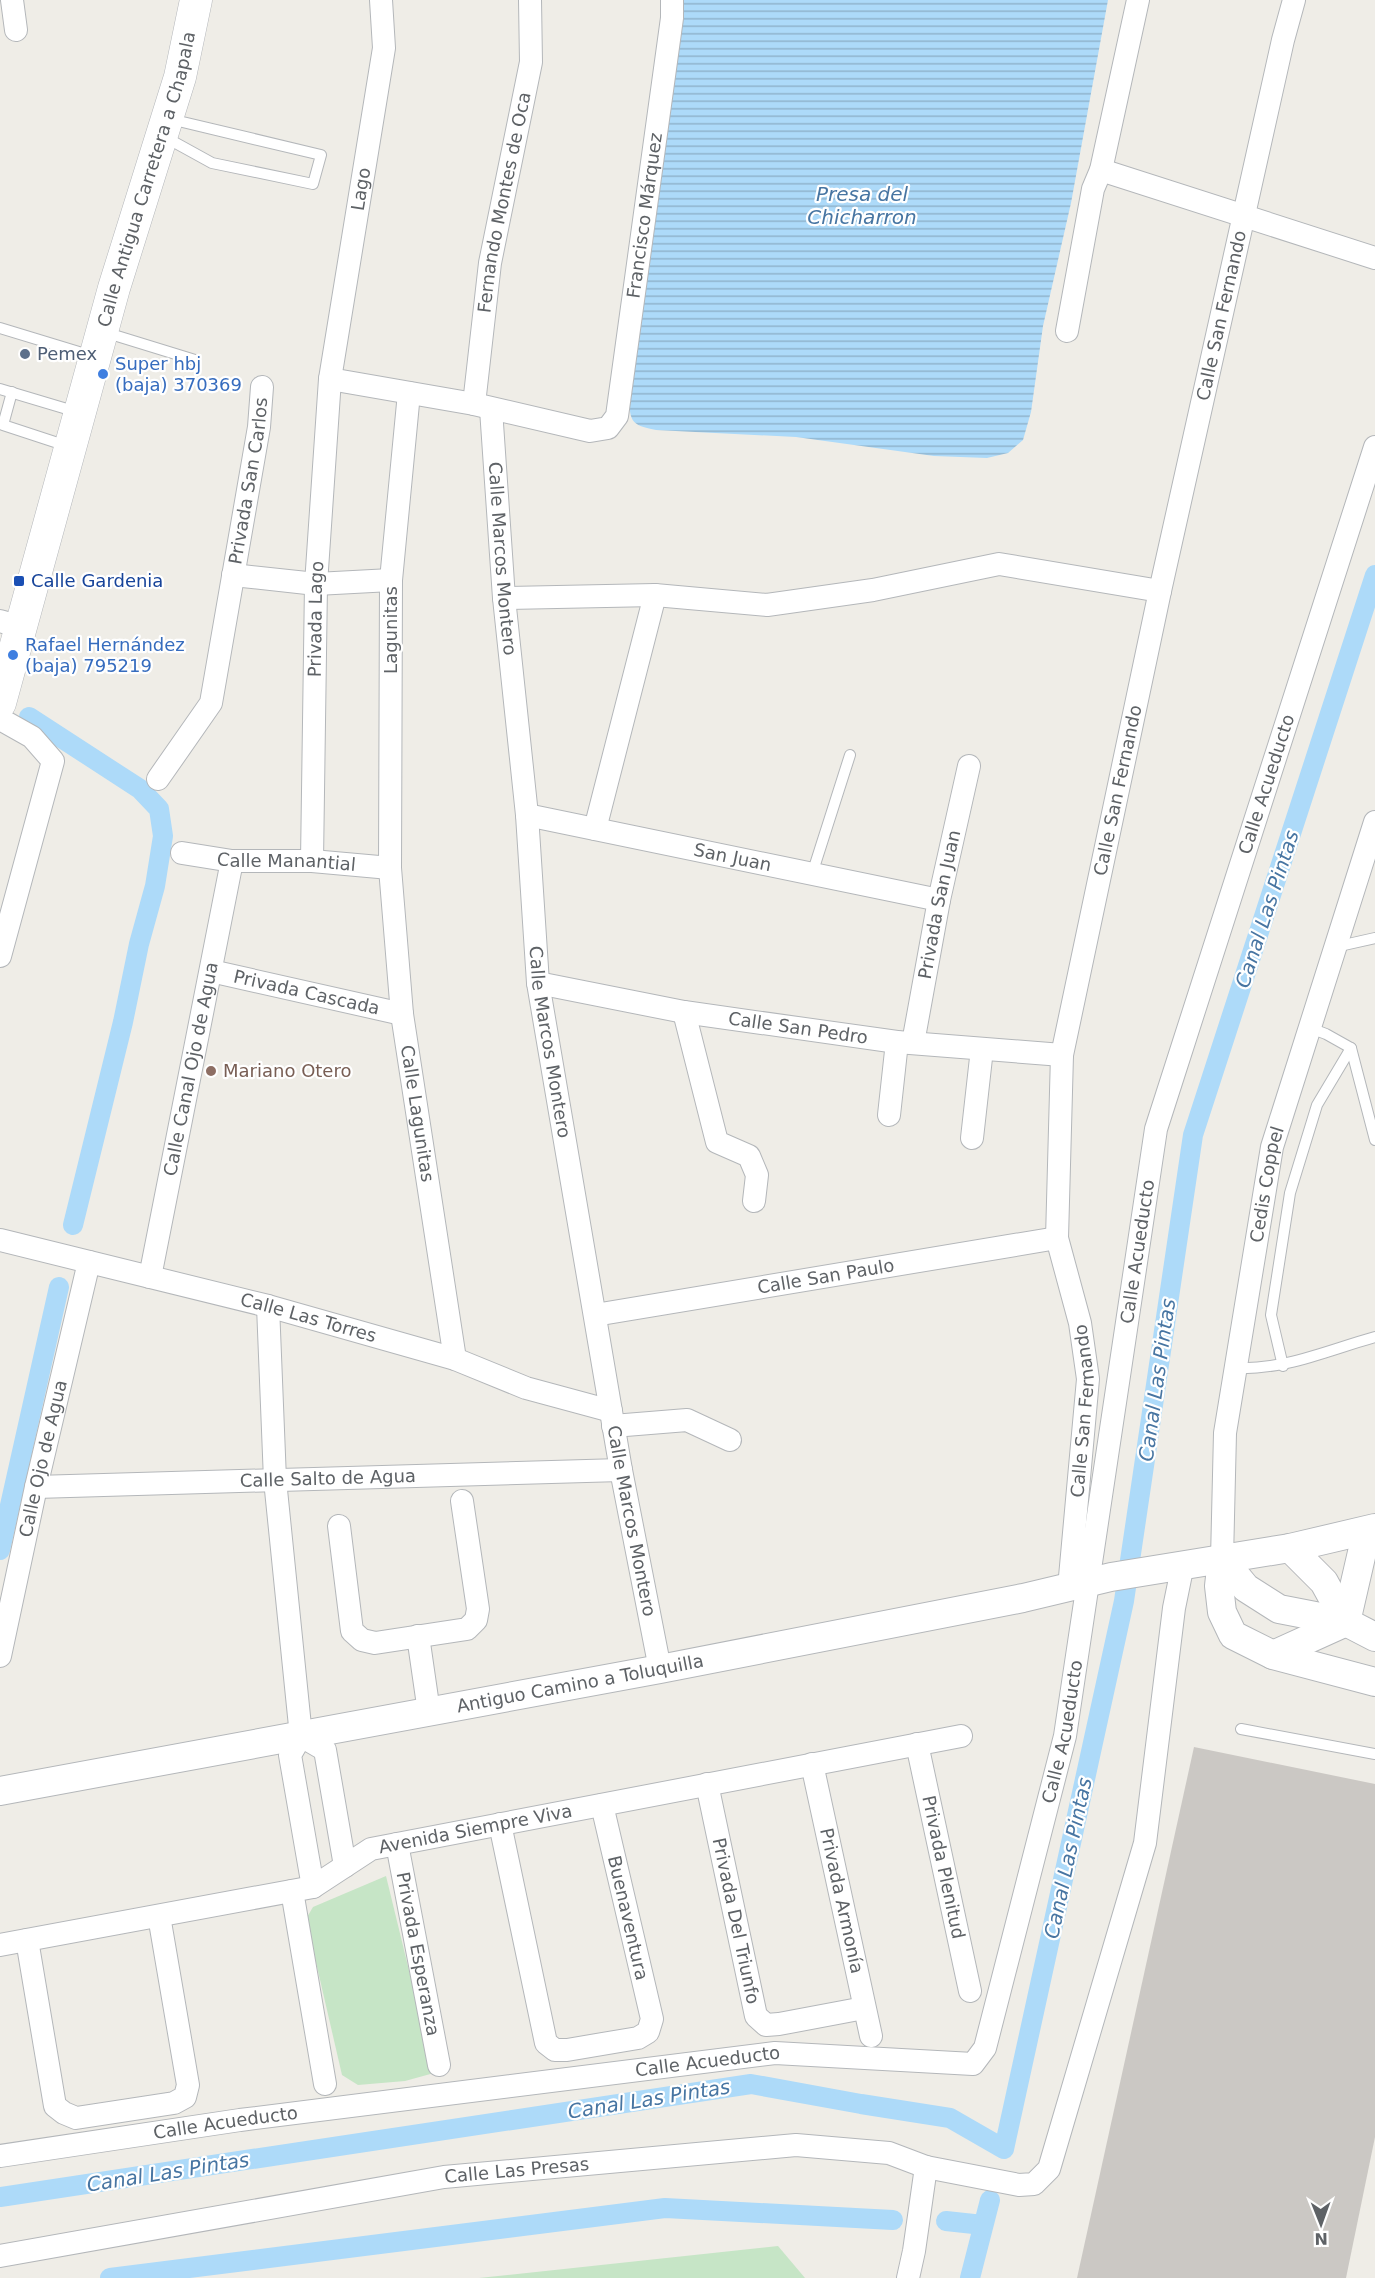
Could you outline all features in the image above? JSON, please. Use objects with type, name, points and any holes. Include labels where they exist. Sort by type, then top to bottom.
[{"type":"main road","name":"Calle Antigua Carretera a Chapala","points":[[0,703],[11,624],[70,447],[180,77],[196,0]]},
{"type":"street","points":[[12,0],[16,30]]},
{"type":"street","name":"Lago","points":[[330,379],[384,48],[381,0]]},
{"type":"street","name":"Fernando Montes de Oca","points":[[482,407],[490,263],[531,62],[530,0]]},
{"type":"street","name":"Francisco Márquez","points":[[482,407],[590,431],[608,428],[617,416],[672,18],[672,0]]},
{"type":"street","points":[[1067,331],[1093,189],[1101,170],[1138,0]]},
{"type":"street","name":"Calle San Fernando","points":[[1089,1582],[1088,1379],[1080,1323],[1057,1238],[1062,1055],[1160,591],[1283,40],[1294,0]]},
{"type":"street","points":[[1101,170],[1375,258]]},
{"type":"street","points":[[330,379],[482,407]]},
{"type":"street","name":"Privada Lago","points":[[312,861],[316,584],[330,379]]},
{"type":"street","name":"Privada San Carlos","points":[[158,779],[211,702],[259,427],[262,387]]},
{"type":"street","name":"Lagunitas","points":[[390,868],[391,580],[409,393]]},
{"type":"street","name":"Calle Marcos Montero","points":[[482,407],[527,815],[538,983],[621,1470],[660,1669]]},
{"type":"street","name":"Calle Acueducto","points":[[0,2156],[240,2120],[775,2053],[974,2064],[985,2048],[1065,1736],[1156,1128],[1375,447]]},
{"type":"street","points":[[504,598],[655,595],[767,605],[873,590],[999,564],[1160,591]]},
{"type":"street","name":"Privada San Carlos","points":[[233,575],[316,584],[391,580]]},
{"type":"street","points":[[595,829],[655,595]]},
{"type":"street","points":[[0,719],[32,737],[53,760],[0,956]]},
{"type":"street","name":"Privada San Juan","points":[[889,1114],[969,766]]},
{"type":"street","name":"San Juan","points":[[527,815],[939,900]]},
{"type":"street","name":"Cedis Coppel","points":[[1222,1559],[1225,1433],[1272,1147],[1375,822]]},
{"type":"street","name":"Calle Manantial","points":[[182,853],[232,861],[312,861],[390,868]]},
{"type":"street","name":"Calle Canal Ojo de Agua","points":[[150,1277],[232,861]]},
{"type":"street","name":"Calle Lagunitas","points":[[390,868],[402,1014],[455,1359]]},
{"type":"street","name":"Privada Cascada","points":[[210,971],[402,1014]]},
{"type":"street","name":"Calle San Pedro","points":[[538,983],[684,1012],[905,1043],[1062,1055]]},
{"type":"street","points":[[684,1012],[717,1142],[749,1156],[757,1175],[754,1201]]},
{"type":"street","points":[[972,1138],[982,1049]]},
{"type":"street","name":"Calle San Paulo","points":[[595,1315],[1057,1238]]},
{"type":"street","name":"Calle Las Torres","points":[[0,1240],[268,1306],[455,1359],[612,1419],[687,1420],[730,1440]]},
{"type":"street","name":"Calle Ojo de Agua","points":[[0,1656],[36,1487],[89,1262]]},
{"type":"street","points":[[268,1306],[275,1480],[301,1736],[290,1755],[325,2084]]},
{"type":"street","name":"Calle Salto de Agua","points":[[36,1487],[621,1470]]},
{"type":"street","points":[[339,1526],[352,1631],[362,1640],[375,1643],[467,1629],[476,1620],[478,1609],[462,1501]]},
{"type":"street","points":[[1346,1622],[1363,1548],[1375,1530]]},
{"type":"street","name":"Antiguo Camino a Toluquilla","points":[[0,1791],[660,1669],[1170,1566],[1290,1548],[1375,1530]]},
{"type":"street","points":[[1290,1548],[1324,1582],[1346,1622]]},
{"type":"street","points":[[1222,1559],[1246,1588],[1279,1609],[1346,1622],[1375,1637]]},
{"type":"street","points":[[1222,1559],[1219,1586],[1222,1612],[1233,1635],[1273,1655],[1375,1682]]},
{"type":"street","name":"Calle Las Presas","points":[[0,2256],[444,2177],[796,2145],[889,2153],[926,2167],[1019,2185],[1034,2184],[1049,2169],[1145,1843],[1174,1608],[1170,1566]]},
{"type":"street","points":[[1273,1655],[1346,1622]]},
{"type":"street","points":[[418,1636],[429,1712]]},
{"type":"street","points":[[301,1736],[325,1750],[345,1866]]},
{"type":"street","name":"Avenida Siempre Viva","points":[[0,1945],[303,1889],[371,1849],[961,1736]]},
{"type":"street","name":"Privada Plenitud","points":[[917,1744],[970,1991]]},
{"type":"street","name":"Privada Armonía","points":[[812,1764],[871,2036]]},
{"type":"street","name":"Privada Del Triunfo","points":[[707,1784],[756,2016],[766,2025],[779,2025],[864,2008]]},
{"type":"street","name":"Buenaventura","points":[[500,1824],[546,2043],[555,2050],[567,2050],[638,2038],[648,2032],[652,2019],[602,1805]]},
{"type":"street","name":"Privada Esperanza","points":[[397,1844],[439,2066]]},
{"type":"street","points":[[27,1940],[55,2106],[76,2118],[174,2103],[185,2097],[188,2085],[159,1916]]},
{"type":"street","points":[[908,2278],[926,2167]]},
{"type":"lane","points":[[164,127],[321,155],[313,184],[212,163],[164,127]]},
{"type":"lane","points":[[0,327],[195,360]]},
{"type":"lane","points":[[0,389],[80,412]]},
{"type":"lane","points":[[12,392],[3,425],[70,447]]},
{"type":"lane","points":[[812,874],[850,755]]},
{"type":"lane","points":[[1335,947],[1375,938]]},
{"type":"lane","points":[[1310,1028],[1351,1048],[1375,1140]]},
{"type":"lane","points":[[1283,1366],[1271,1315],[1290,1193],[1317,1105],[1351,1048]]},
{"type":"lane","points":[[1236,1368],[1283,1366],[1375,1336]]},
{"type":"lane","points":[[1241,1729],[1375,1754]]},
{"type":"green space","points":[[386,1876],[434,2073],[405,2081],[358,2085],[342,2075],[306,1919],[313,1907]]},
{"type":"green space","points":[[778,2246],[805,2278],[479,2278]]},
{"type":"water","name":"Presa del Chicharron","points":[[680,0],[1108,0],[1071,203],[1043,326],[1031,412],[1023,440],[1008,453],[987,458],[934,456],[796,437],[656,430],[641,426],[633,420],[629,394]]},
{"type":"building","points":[[1194,1747],[1375,1784],[1375,2137],[1346,2278],[1077,2278]]},
{"type":"waterway","name":"Canal Las Pintas","points":[[0,2197],[751,2084],[950,2118],[1004,2149],[1124,1601],[1193,1135],[1375,575]]},
{"type":"waterway","points":[[29,717],[140,789],[159,809],[163,836],[155,886],[139,944],[123,1022],[73,1225]]},
{"type":"waterway","points":[[0,1550],[59,1287]]},
{"type":"waterway","points":[[970,2278],[990,2200]]},
{"type":"waterway","points":[[110,2278],[665,2208],[893,2220]]},
{"type":"waterway","points":[[946,2221],[983,2225]]},
{"type":"place","name":"Pemex","points":[[25,354]]},
{"type":"place","name":"Super hbj (baja) 370369","points":[[103,374]]},
{"type":"place","name":"Calle Gardenia","points":[[19,581]]},
{"type":"place","name":"Rafael Hernández (baja) 795219","points":[[13,655]]},
{"type":"place","name":"Mariano Otero","points":[[211,1071]]}]
